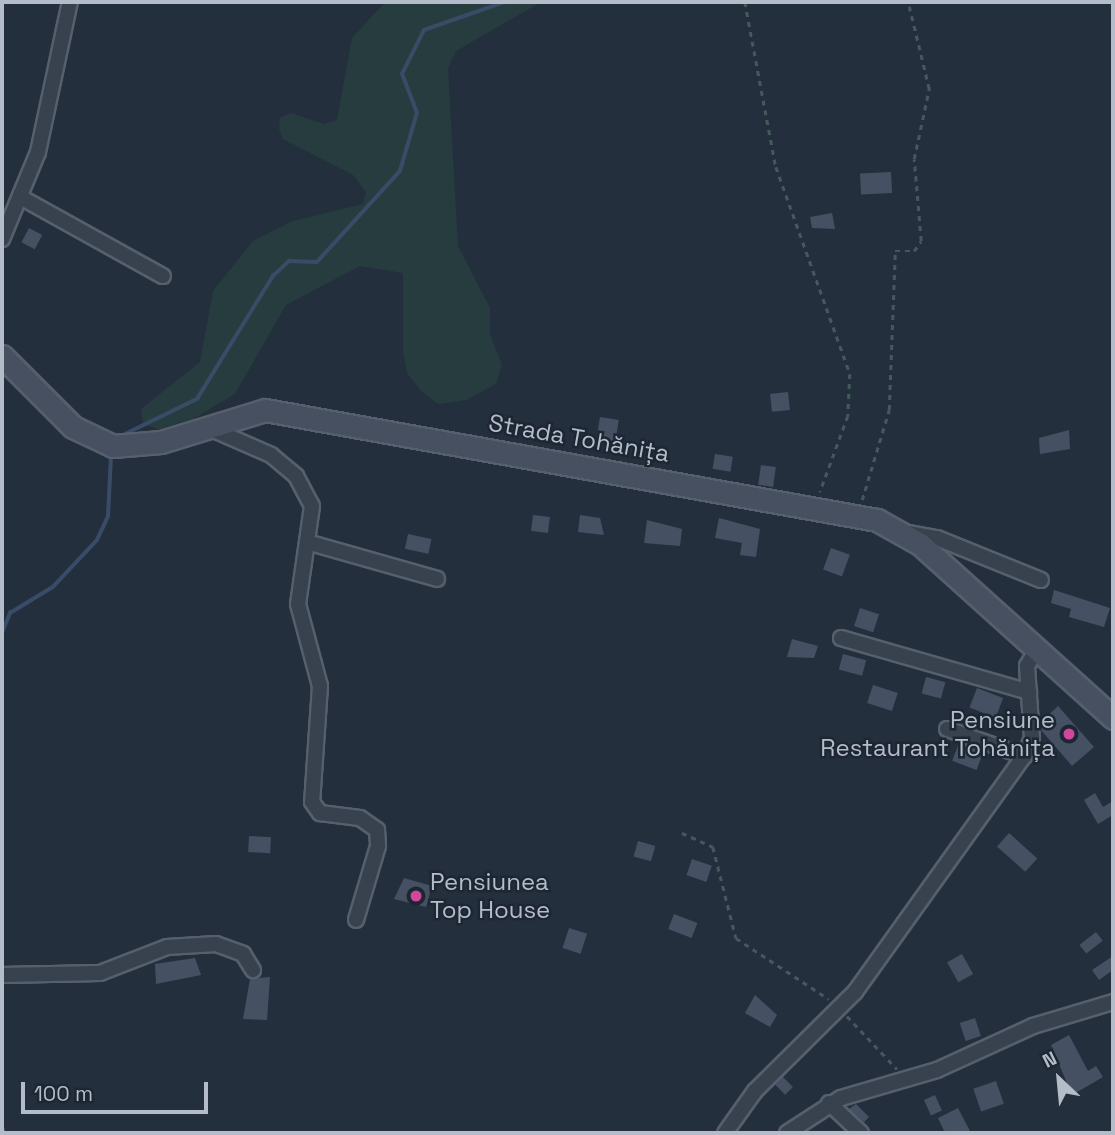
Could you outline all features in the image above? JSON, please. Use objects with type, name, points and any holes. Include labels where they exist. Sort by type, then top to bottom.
[{"type":"main road","name":"Strada Tohănița","points":[[2,356],[73,428],[99,442],[144,446],[250,411],[284,412],[857,514],[904,532],[1113,718]]},
{"type":"street","points":[[2,239],[22,198],[38,152],[70,2]]},
{"type":"street","points":[[22,198],[163,276]]},
{"type":"street","points":[[205,427],[246,442],[296,476],[312,506],[310,543],[298,604],[320,686],[312,802],[320,813],[360,818],[377,830],[378,846],[356,920]]},
{"type":"street","points":[[904,532],[937,538],[1041,580]]},
{"type":"street","points":[[310,543],[437,579]]},
{"type":"street","points":[[841,638],[1029,692]]},
{"type":"street","points":[[725,1133],[755,1091],[840,1008],[1024,756],[1032,738],[1028,660],[1037,649]]},
{"type":"street","points":[[947,729],[1024,756]]},
{"type":"street","points":[[2,975],[100,973],[167,947],[216,944],[243,954],[253,970]]},
{"type":"street","points":[[787,1133],[830,1103],[907,1079],[1032,1026],[1113,1002]]},
{"type":"street","points":[[830,1103],[861,1133]]},
{"type":"path","points":[[745,2],[776,167],[850,374],[848,416],[814,505]]},
{"type":"path","points":[[857,514],[889,410],[895,251],[914,251],[920,241],[914,159],[929,89],[908,2]]},
{"type":"path","points":[[682,833],[713,847],[736,938],[840,1008],[907,1079]]},
{"type":"green space","points":[[385,2],[541,2],[456,51],[448,68],[458,246],[490,308],[490,334],[502,365],[496,384],[466,400],[438,404],[422,392],[407,373],[403,351],[403,273],[360,266],[286,305],[235,394],[193,419],[159,429],[143,424],[141,409],[200,362],[213,291],[253,241],[293,221],[363,204],[366,192],[353,175],[283,139],[279,129],[280,118],[291,113],[324,124],[337,120],[352,38]]},
{"type":"building","points":[[891,172],[892,193],[861,195],[860,174]]},
{"type":"building","points":[[832,213],[835,229],[812,228],[810,217]]},
{"type":"building","points":[[29,228],[42,235],[35,249],[21,242]]},
{"type":"building","points":[[788,392],[790,410],[772,412],[770,394]]},
{"type":"building","points":[[600,417],[619,420],[615,445],[596,442]]},
{"type":"building","points":[[1069,430],[1070,449],[1040,454],[1039,438]]},
{"type":"building","points":[[715,454],[733,457],[730,472],[713,469]]},
{"type":"building","points":[[761,465],[776,467],[773,487],[758,485]]},
{"type":"building","points":[[533,515],[550,517],[548,533],[531,531]]},
{"type":"building","points":[[580,515],[600,518],[604,535],[578,532]]},
{"type":"building","points":[[719,518],[760,529],[756,557],[740,555],[742,543],[715,538]]},
{"type":"building","points":[[647,520],[682,529],[680,546],[644,543]]},
{"type":"building","points":[[408,534],[431,539],[428,554],[405,549]]},
{"type":"building","points":[[831,548],[850,555],[842,576],[823,570]]},
{"type":"building","points":[[1054,590],[1110,608],[1104,627],[1069,617],[1071,609],[1051,603]]},
{"type":"building","points":[[860,608],[879,614],[873,632],[854,626]]},
{"type":"building","points":[[792,639],[818,646],[814,658],[787,657]]},
{"type":"building","points":[[843,654],[866,660],[862,676],[839,669]]},
{"type":"building","points":[[926,677],[945,682],[941,699],[922,693]]},
{"type":"building","points":[[873,685],[898,693],[892,711],[867,703]]},
{"type":"building","points":[[977,688],[1003,698],[996,718],[969,708]]},
{"type":"building","points":[[1058,706],[1094,747],[1072,766],[1041,730],[1041,722]]},
{"type":"building","points":[[959,743],[983,752],[976,770],[952,761]]},
{"type":"building","points":[[1095,793],[1103,807],[1113,801],[1113,815],[1098,824],[1084,800]]},
{"type":"building","points":[[1009,833],[1037,858],[1025,872],[997,846]]},
{"type":"building","points":[[249,836],[271,837],[270,853],[248,852]]},
{"type":"building","points":[[638,841],[655,846],[651,861],[634,856]]},
{"type":"building","points":[[692,859],[712,866],[706,882],[686,875]]},
{"type":"building","points":[[404,878],[432,886],[426,907],[394,899]]},
{"type":"building","points":[[674,914],[697,923],[692,938],[668,929]]},
{"type":"building","points":[[569,928],[587,934],[581,954],[563,948]]},
{"type":"building","points":[[1096,932],[1103,941],[1086,954],[1079,945]]},
{"type":"building","points":[[962,954],[973,974],[958,982],[947,962]]},
{"type":"building","points":[[1113,956],[1113,970],[1099,980],[1092,970]]},
{"type":"building","points":[[195,958],[201,975],[156,984],[155,964]]},
{"type":"building","points":[[270,977],[267,1020],[243,1019],[250,979]]},
{"type":"building","points":[[755,995],[777,1015],[770,1027],[745,1013]]},
{"type":"building","points":[[975,1018],[981,1036],[966,1041],[960,1023]]},
{"type":"building","points":[[1069,1035],[1088,1071],[1096,1066],[1103,1077],[1072,1095],[1051,1045]]},
{"type":"building","points":[[783,1077],[793,1087],[785,1095],[775,1085]]},
{"type":"building","points":[[996,1081],[1004,1104],[981,1112],[973,1089]]},
{"type":"building","points":[[935,1095],[942,1111],[931,1115],[924,1100]]},
{"type":"building","points":[[856,1104],[869,1117],[864,1122],[849,1109]]},
{"type":"building","points":[[958,1108],[971,1133],[945,1133],[938,1118]]},
{"type":"waterway","points":[[119,437],[197,399],[273,276],[289,261],[317,262],[400,171],[417,113],[402,74],[424,30],[505,2]]},
{"type":"waterway","points":[[2,633],[10,613],[53,587],[97,540],[108,516],[111,457]]},
{"type":"waterway","points":[[2,1127],[5,1133]]},
{"type":"place","name":"Pensiune Restaurant Tohănița","points":[[1069,734]]},
{"type":"place","name":"Pensiunea Top House","points":[[416,896]]}]
